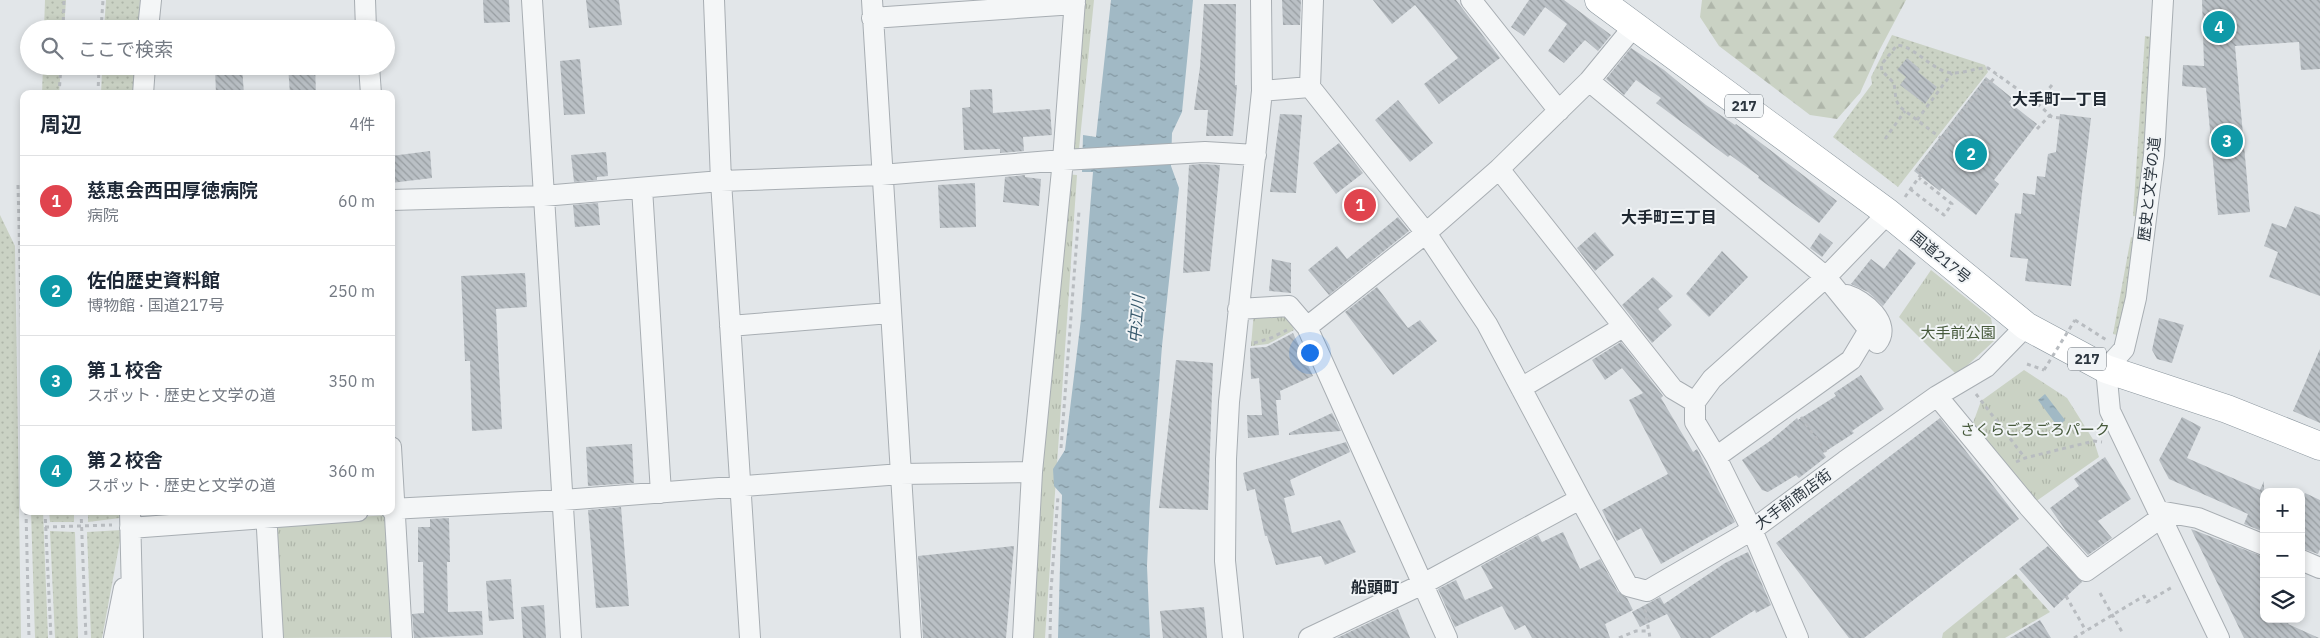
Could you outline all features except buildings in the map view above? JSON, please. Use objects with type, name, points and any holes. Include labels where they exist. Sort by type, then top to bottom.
[{"type":"highway","name":"国道217号","points":[[1599,0],[1894,207],[2026,326],[2106,369],[2227,409],[2320,446]]},
{"type":"street","points":[[149,20],[151,0]]},
{"type":"street","points":[[365,0],[366,20]]},
{"type":"street","points":[[532,0],[571,638]]},
{"type":"street","points":[[714,0],[721,181],[750,638]]},
{"type":"street","points":[[1233,638],[1225,561],[1226,460],[1238,309],[1262,91],[1261,0]]},
{"type":"street","points":[[1313,0],[1310,87],[1426,233],[1487,324],[1628,586],[1642,589]]},
{"type":"street","points":[[1471,0],[1559,111]]},
{"type":"street","name":"歴史と文学の道","points":[[2106,369],[2124,349],[2136,298],[2154,155],[2163,0]]},
{"type":"street","points":[[911,638],[872,9],[1075,2],[1069,160],[1032,472],[1023,638]]},
{"type":"street","points":[[1299,327],[1426,233],[1499,169],[1589,81],[1635,25]]},
{"type":"street","points":[[143,90],[145,75]]},
{"type":"street","points":[[369,75],[371,90]]},
{"type":"street","points":[[1589,81],[1832,284],[1869,330],[1851,360],[1716,457]]},
{"type":"street","points":[[1262,91],[1310,87]]},
{"type":"street","points":[[395,200],[543,196],[721,181],[881,175],[1069,160],[1205,152],[1256,155]]},
{"type":"street","points":[[1499,169],[1673,389],[1695,402]]},
{"type":"street","points":[[642,188],[661,492]]},
{"type":"street","points":[[1798,638],[1752,530],[1716,457],[1695,422],[1695,402],[1712,379],[1832,284],[1894,207]]},
{"type":"street","points":[[1238,309],[1288,306],[1423,584],[1447,638]]},
{"type":"street","points":[[730,326],[890,312]]},
{"type":"street","name":"大手前商店街","points":[[1642,589],[1647,591],[1752,530],[1845,460],[1937,396],[1986,367],[2026,326]]},
{"type":"street","points":[[1521,388],[1623,327]]},
{"type":"street","points":[[2106,369],[2110,411],[2218,638]]},
{"type":"street","points":[[1937,396],[2086,571],[2160,514],[2198,518],[2260,543]]},
{"type":"street","points":[[395,509],[563,500],[901,474],[1032,472]]},
{"type":"street","points":[[1316,636],[1423,584],[1580,499]]},
{"type":"street","points":[[134,638],[130,521],[247,515]]},
{"type":"street","points":[[266,515],[273,638]]},
{"type":"street","points":[[393,515],[402,638]]},
{"type":"street","points":[[114,638],[131,555]]},
{"type":"street","points":[[2305,562],[2320,568]]},
{"type":"path","points":[[63,20],[64,0]]},
{"type":"path","points":[[102,20],[103,0]]},
{"type":"path","points":[[1942,139],[1905,111],[1896,100],[1894,82],[1882,71],[1881,64],[1897,45],[1907,46],[1923,58],[1952,73],[1988,68],[2037,103],[2050,115],[2060,118]]},
{"type":"path","points":[[1917,120],[1952,73]]},
{"type":"path","points":[[59,90],[60,75]]},
{"type":"path","points":[[98,90],[99,75]]},
{"type":"path","points":[[1894,207],[1922,172],[1918,169],[1986,82],[1989,84],[1997,75]]},
{"type":"path","points":[[2037,103],[2052,85]]},
{"type":"path","points":[[1884,139],[1905,111]]},
{"type":"path","points":[[2037,130],[2050,115]]},
{"type":"path","points":[[1910,189],[1944,215],[1952,204],[1918,178]]},
{"type":"path","points":[[18,185],[20,265]]},
{"type":"path","points":[[1061,448],[1079,205]]},
{"type":"path","points":[[2028,364],[2044,370],[2075,320],[2108,341]]},
{"type":"path","points":[[1258,340],[1271,338],[1299,327]]},
{"type":"path","points":[[1976,394],[2025,458]]},
{"type":"path","points":[[1798,413],[1831,459]]},
{"type":"path","points":[[1996,467],[2008,466],[2025,458],[2094,441],[2102,442]]},
{"type":"path","points":[[1050,638],[1051,590],[1058,496]]},
{"type":"path","points":[[26,515],[29,638]]},
{"type":"path","points":[[45,515],[51,638]]},
{"type":"path","points":[[82,515],[86,638]]},
{"type":"path","points":[[45,527],[82,527],[130,521]]},
{"type":"path","points":[[2074,638],[2144,596],[2147,602],[2177,584]]},
{"type":"path","points":[[1642,589],[1649,637]]},
{"type":"path","points":[[2100,592],[2122,632]]},
{"type":"path","points":[[2066,596],[2086,630]]},
{"type":"path","points":[[1619,638],[1636,631],[1649,631]]},
{"type":"green space","points":[[45,0],[66,0],[65,20],[44,20]]},
{"type":"green space","points":[[106,0],[140,0],[139,20],[105,20]]},
{"type":"green space","points":[[1078,0],[1094,0],[1079,149],[1065,149]]},
{"type":"green space","points":[[1702,0],[1906,0],[1879,51],[1860,93],[1837,119],[1810,115],[1719,46],[1700,17]]},
{"type":"green space","points":[[1892,35],[1985,65],[1988,72],[1898,187],[1833,137],[1872,84],[1871,77]]},
{"type":"green space","points":[[2145,36],[2152,37],[2141,217],[2133,216]]},
{"type":"green space","points":[[43,75],[60,75],[59,90],[42,90]]},
{"type":"green space","points":[[102,75],[135,75],[134,90],[101,90]]},
{"type":"green space","points":[[1064,174],[1077,175],[1045,638],[1028,638]]},
{"type":"green space","points":[[0,215],[15,246],[21,638],[0,638]]},
{"type":"green space","points":[[2131,237],[2138,239],[2121,336],[2113,334]]},
{"type":"green space","name":"大手前公園","points":[[1931,270],[1991,318],[1995,340],[1957,375],[1899,317]]},
{"type":"green space","points":[[1254,311],[1288,316],[1294,330],[1268,344],[1251,346]]},
{"type":"green space","name":"さくらごろごろパーク","points":[[2024,370],[2067,398],[2094,441],[2099,457],[2035,502],[1973,423],[1981,401]]},
{"type":"green space","points":[[31,515],[43,515],[48,638],[35,638]]},
{"type":"green space","points":[[49,515],[74,515],[74,522],[50,522]]},
{"type":"green space","points":[[88,515],[120,515],[120,518],[88,522]]},
{"type":"green space","points":[[390,515],[397,637],[278,638],[272,522]]},
{"type":"green space","points":[[122,530],[102,638],[91,638],[87,532]]},
{"type":"green space","points":[[50,531],[75,532],[78,638],[55,638]]},
{"type":"green space","points":[[2016,574],[2050,612],[2005,638],[1942,638],[1943,633]]},
{"type":"water","name":"中江川","points":[[1111,0],[1193,0],[1182,112],[1172,133],[1171,166],[1179,188],[1162,346],[1150,502],[1147,566],[1150,638],[1058,638],[1062,495],[1054,486],[1053,469],[1065,450],[1081,319],[1093,172],[1082,172],[1083,135],[1096,137]]},
{"type":"water","points":[[2045,394],[2065,420],[2058,427],[2038,400]]},
{"type":"place","name":"第２校舎","points":[[2219,27]]},
{"type":"place","name":"第１校舎","points":[[2227,141]]},
{"type":"place","name":"佐伯歴史資料館","points":[[1971,154]]},
{"type":"place","name":"慈恵会西田厚徳病院","points":[[1360,205]]},
{"type":"district","name":"大手町一丁目","points":[[2060,99]]},
{"type":"district","name":"大手町三丁目","points":[[1669,217]]},
{"type":"district","name":"船頭町","points":[[1375,587]]}]
